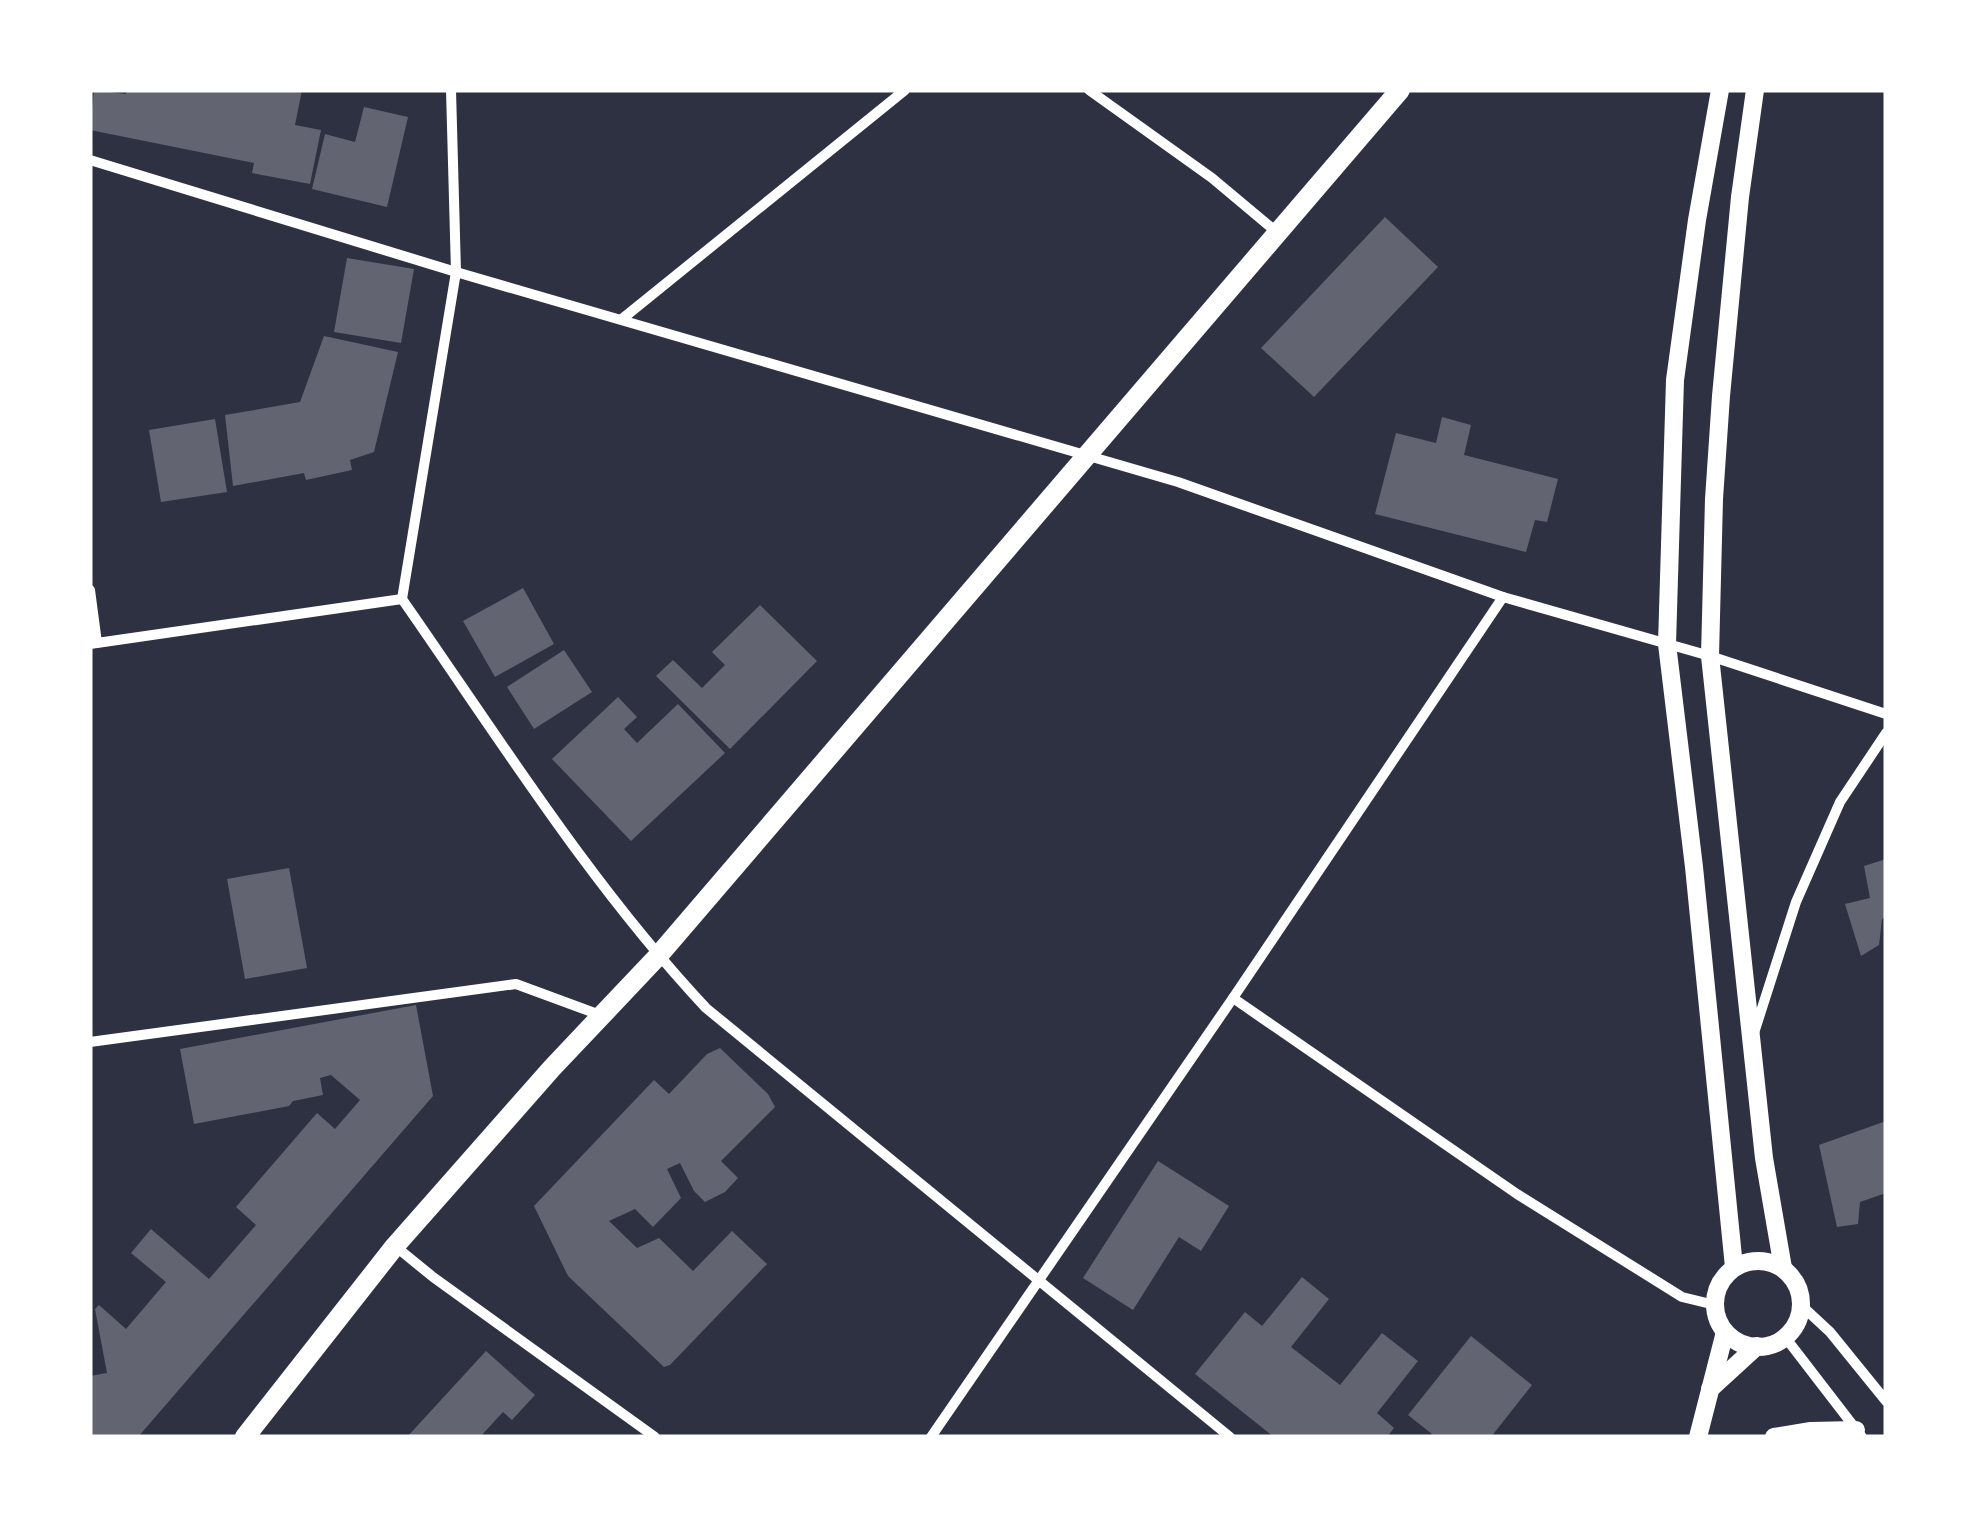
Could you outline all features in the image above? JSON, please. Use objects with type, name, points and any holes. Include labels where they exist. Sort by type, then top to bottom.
[{"type":"main road","points":[[245,1437],[395,1246],[552,1068],[658,956],[1400,90]]},
{"type":"street","points":[[452,90],[456,272],[402,598],[604,887],[658,956],[706,1008],[1230,1437]]},
{"type":"street","points":[[622,319],[905,90]]},
{"type":"street","points":[[1090,90],[1212,178],[1279,234]]},
{"type":"street","points":[[1720,90],[1675,380],[1667,644],[1694,867],[1734,1268]]},
{"type":"street","points":[[1755,90],[1740,197],[1721,396],[1710,656],[1764,1158],[1782,1268]]},
{"type":"street","points":[[90,160],[456,272],[1086,454],[1196,488],[1503,598],[1710,656],[1886,714]]},
{"type":"street","points":[[90,590],[93,643],[402,598]]},
{"type":"street","points":[[931,1437],[1503,598]]},
{"type":"street","points":[[1752,1038],[1796,902],[1840,802],[1886,733]]},
{"type":"street","points":[[90,1042],[516,984],[600,1016]]},
{"type":"street","points":[[1233,998],[1517,1194],[1682,1297],[1715,1305]]},
{"type":"street","points":[[395,1246],[655,1437]]},
{"type":"street","points":[[1762,1260],[1782,1268],[1797,1284],[1802,1306],[1795,1327],[1785,1338],[1757,1346],[1743,1344],[1725,1332],[1715,1305],[1719,1284],[1734,1268],[1748,1261],[1762,1260]]},
{"type":"street","points":[[1802,1306],[1830,1332],[1886,1401]]},
{"type":"street","points":[[1698,1437],[1725,1332]]},
{"type":"street","points":[[1785,1338],[1859,1434]]},
{"type":"street","points":[[1710,1390],[1757,1346]]},
{"type":"street","points":[[1774,1437],[1811,1431],[1859,1434]]},
{"type":"building","points":[[94,90],[126,94],[127,90],[302,90],[295,125],[321,130],[310,184],[252,173],[254,163],[90,130]]},
{"type":"building","points":[[364,107],[408,117],[387,207],[312,189],[325,134],[355,142]]},
{"type":"building","points":[[1385,217],[1438,267],[1314,397],[1261,348]]},
{"type":"building","points":[[347,258],[414,269],[401,343],[334,332]]},
{"type":"building","points":[[324,336],[398,352],[374,452],[350,460],[352,470],[306,480],[304,473],[233,486],[225,415],[300,402]]},
{"type":"building","points":[[1442,417],[1471,425],[1464,455],[1558,479],[1547,522],[1535,520],[1526,552],[1375,514],[1396,433],[1436,443]]},
{"type":"building","points":[[215,419],[227,492],[161,502],[149,430]]},
{"type":"building","points":[[523,588],[554,644],[495,677],[463,621]]},
{"type":"building","points":[[760,605],[817,661],[730,749],[656,676],[673,660],[702,688],[725,665],[712,652]]},
{"type":"building","points":[[564,650],[592,692],[534,729],[507,687]]},
{"type":"building","points":[[618,697],[637,717],[624,729],[637,743],[678,704],[725,753],[631,841],[552,759]]},
{"type":"building","points":[[1886,859],[1886,917],[1882,919],[1879,945],[1861,956],[1845,904],[1870,898],[1864,866]]},
{"type":"building","points":[[289,868],[307,968],[245,979],[227,879]]},
{"type":"building","points":[[416,1005],[433,1096],[138,1437],[90,1437],[90,1376],[107,1373],[95,1309],[99,1305],[126,1329],[166,1282],[131,1253],[151,1229],[209,1279],[256,1225],[236,1207],[317,1113],[335,1129],[360,1100],[331,1075],[320,1078],[323,1095],[293,1101],[289,1106],[194,1124],[180,1049]]},
{"type":"building","points":[[720,1048],[768,1094],[775,1107],[721,1161],[738,1178],[725,1192],[705,1202],[694,1191],[680,1163],[667,1169],[681,1198],[653,1227],[635,1209],[609,1221],[637,1248],[659,1238],[693,1271],[732,1231],[767,1264],[664,1367],[568,1276],[534,1206],[654,1080],[669,1094],[707,1054]]},
{"type":"building","points":[[1886,1121],[1886,1193],[1860,1202],[1858,1224],[1837,1227],[1819,1145]]},
{"type":"building","points":[[1158,1161],[1229,1206],[1201,1251],[1179,1237],[1133,1310],[1083,1278]]},
{"type":"building","points":[[1302,1277],[1329,1299],[1291,1347],[1340,1385],[1382,1333],[1418,1361],[1377,1413],[1394,1428],[1387,1437],[1274,1437],[1195,1374],[1245,1312],[1262,1326]]},
{"type":"building","points":[[1471,1336],[1532,1385],[1491,1437],[1430,1437],[1432,1434],[1408,1415]]},
{"type":"building","points":[[486,1351],[535,1395],[512,1420],[503,1412],[480,1437],[407,1437]]}]
